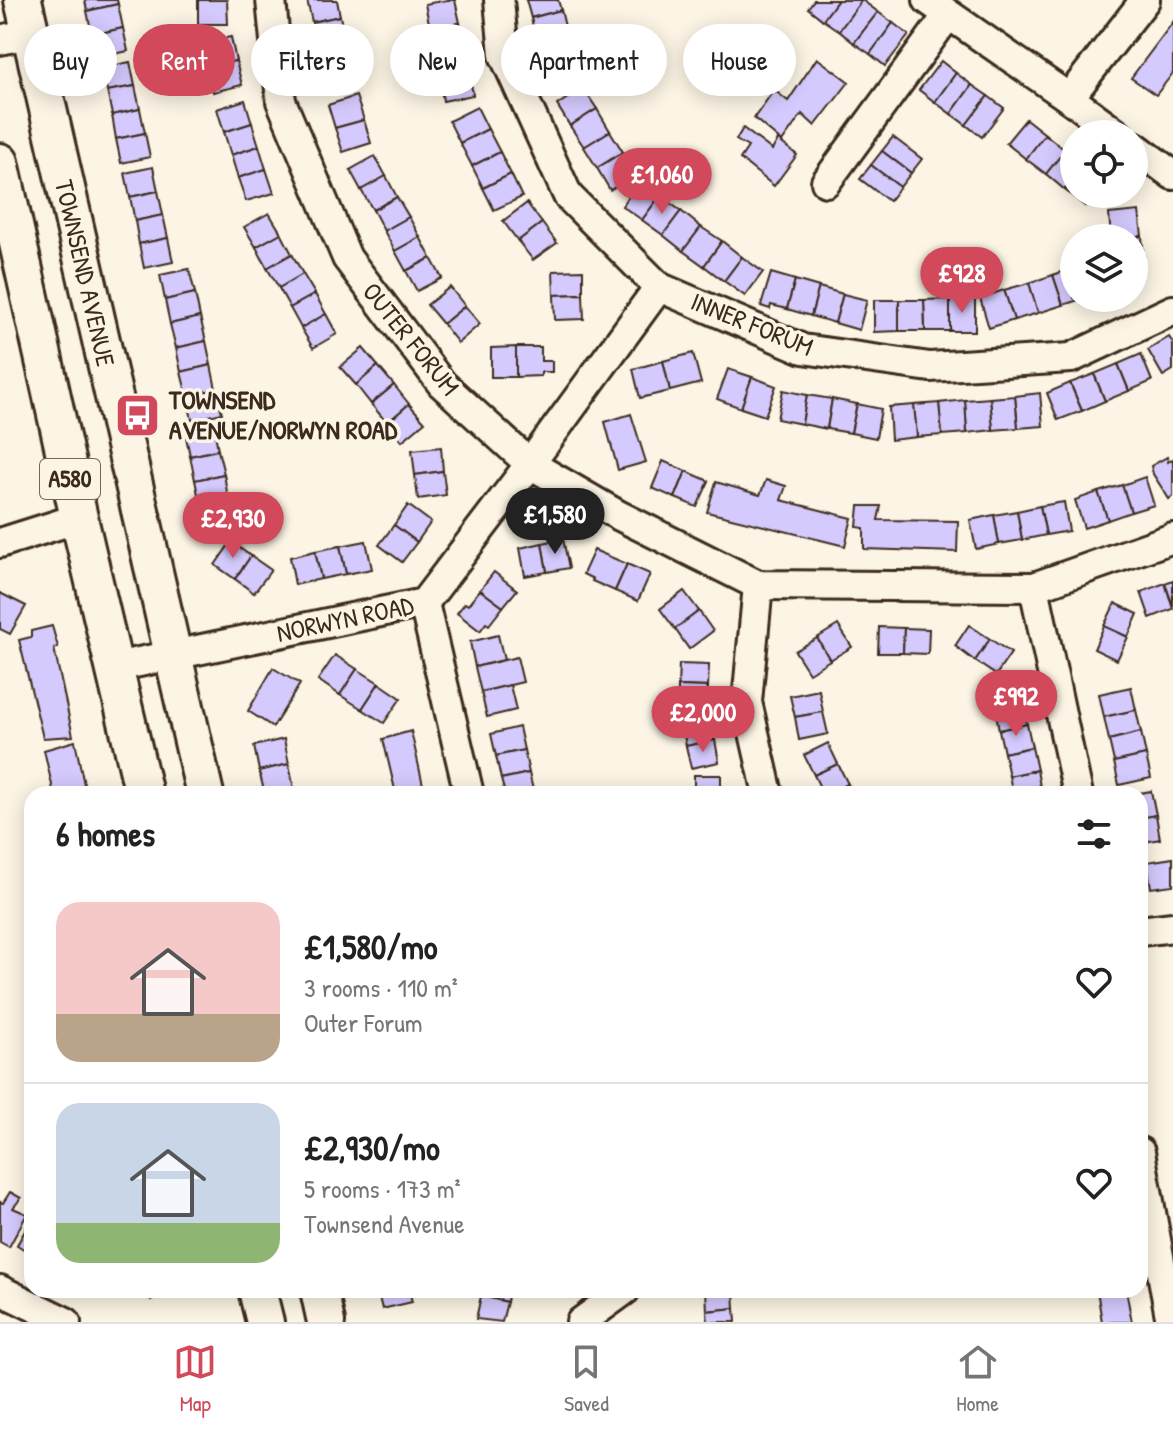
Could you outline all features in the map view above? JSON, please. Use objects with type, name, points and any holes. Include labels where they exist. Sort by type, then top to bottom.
[{"type":"main road","name":"TOWNSEND AVENUE","points":[[18,24],[203,786]]},
{"type":"main road","name":"A580","points":[[0,162],[142,786]]},
{"type":"main road","points":[[259,1298],[265,1322]]},
{"type":"main road","points":[[321,1298],[326,1322]]},
{"type":"street","name":"OUTER FORUM","points":[[271,0],[281,101],[347,258],[442,384],[530,464],[618,515],[758,585],[1034,587],[1173,538]]},
{"type":"street","name":"INNER FORUM","points":[[499,0],[504,55],[568,196],[659,287],[803,349],[930,367],[1071,358],[1173,310]]},
{"type":"street","points":[[1069,98],[1145,0]]},
{"type":"street","points":[[826,182],[938,8],[1099,120]]},
{"type":"street","points":[[1148,156],[1173,175]]},
{"type":"street","name":"NORWYN ROAD","points":[[115,667],[424,603],[659,287]]},
{"type":"street","points":[[0,543],[79,518]]},
{"type":"street","points":[[758,585],[747,702],[766,786]]},
{"type":"street","points":[[1034,587],[1076,786]]},
{"type":"street","points":[[424,603],[467,786]]},
{"type":"street","points":[[1148,930],[1173,927]]},
{"type":"street","points":[[1148,1194],[1172,1320]]},
{"type":"street","points":[[0,1290],[66,1322]]},
{"type":"street","points":[[582,1298],[587,1321],[615,1298]]},
{"type":"building","points":[[85,0],[117,0],[118,4],[87,11]]},
{"type":"building","points":[[198,0],[227,0],[228,24],[198,24]]},
{"type":"building","points":[[307,0],[337,0],[340,16],[312,22]]},
{"type":"building","points":[[455,0],[460,23],[429,24],[425,4]]},
{"type":"building","points":[[526,0],[558,0],[561,10],[531,18]]},
{"type":"building","points":[[814,0],[838,0],[823,20],[808,8]]},
{"type":"building","points":[[838,0],[862,0],[839,31],[823,20]]},
{"type":"building","points":[[862,0],[878,12],[854,43],[839,31]]},
{"type":"building","points":[[118,4],[123,28],[117,29],[117,24],[90,24],[87,11]]},
{"type":"building","points":[[561,10],[564,24],[532,24],[531,18]]},
{"type":"building","points":[[878,12],[893,23],[870,54],[854,43]]},
{"type":"building","points":[[340,16],[342,24],[312,24]]},
{"type":"building","points":[[1173,22],[1173,73],[1156,95],[1131,78]]},
{"type":"building","points":[[893,23],[909,35],[885,66],[870,54]]},
{"type":"building","points":[[123,28],[128,51],[117,53],[117,29]]},
{"type":"building","points":[[817,58],[849,82],[815,126],[802,114],[782,142],[754,118],[770,96],[782,96],[788,101],[791,96],[796,96],[796,89]]},
{"type":"building","points":[[235,61],[242,85],[235,87]]},
{"type":"building","points":[[941,61],[956,73],[935,102],[919,90]]},
{"type":"building","points":[[130,62],[133,86],[117,89],[117,65]]},
{"type":"building","points":[[956,73],[972,85],[951,114],[935,102]]},
{"type":"building","points":[[972,85],[988,96],[966,125],[951,114]]},
{"type":"building","points":[[133,86],[133,96],[137,96],[140,109],[112,115],[108,96],[117,96],[117,89]]},
{"type":"building","points":[[356,96],[364,120],[335,128],[328,105]]},
{"type":"building","points":[[442,96],[468,96],[443,101]]},
{"type":"building","points":[[571,96],[588,96],[597,109],[570,126],[557,105]]},
{"type":"building","points":[[988,96],[1004,108],[982,137],[966,125]]},
{"type":"building","points":[[245,100],[252,123],[224,132],[217,109]]},
{"type":"building","points":[[477,107],[488,129],[460,143],[449,121]]},
{"type":"building","points":[[140,109],[145,133],[116,139],[112,115]]},
{"type":"building","points":[[597,109],[610,131],[584,147],[570,126]]},
{"type":"building","points":[[1026,119],[1045,134],[1026,159],[1006,143]]},
{"type":"building","points":[[364,120],[371,143],[343,152],[335,128]]},
{"type":"building","points":[[252,123],[259,146],[231,155],[224,132]]},
{"type":"building","points":[[743,128],[772,150],[778,140],[797,155],[774,186],[740,159],[748,147],[736,140]]},
{"type":"building","points":[[488,129],[500,152],[472,166],[460,143]]},
{"type":"building","points":[[610,131],[623,152],[597,168],[584,147]]},
{"type":"building","points":[[145,133],[150,157],[121,163],[116,139]]},
{"type":"building","points":[[1045,134],[1060,146],[1060,156],[1046,174],[1026,159]]},
{"type":"building","points":[[893,137],[922,159],[911,173],[882,151]]},
{"type":"building","points":[[259,146],[266,169],[238,178],[231,155]]},
{"type":"building","points":[[882,151],[911,173],[900,187],[871,165]]},
{"type":"building","points":[[500,152],[511,174],[483,188],[472,166]]},
{"type":"building","points":[[623,152],[637,174],[610,190],[597,168]]},
{"type":"building","points":[[375,156],[386,176],[361,190],[350,170]]},
{"type":"building","points":[[1060,156],[1060,186],[1046,174]]},
{"type":"building","points":[[871,165],[900,187],[889,201],[860,179]]},
{"type":"building","points":[[153,167],[158,191],[130,197],[125,173]]},
{"type":"building","points":[[266,169],[274,193],[246,201],[238,178]]},
{"type":"building","points":[[511,174],[522,197],[494,210],[483,188]]},
{"type":"building","points":[[386,176],[397,197],[373,210],[361,190]]},
{"type":"building","points":[[640,181],[660,196],[642,220],[622,206]]},
{"type":"building","points":[[158,191],[163,215],[135,221],[130,197]]},
{"type":"building","points":[[660,196],[681,211],[663,235],[642,220]]},
{"type":"building","points":[[397,197],[409,217],[384,231],[373,210]]},
{"type":"building","points":[[527,203],[542,223],[518,241],[503,221]]},
{"type":"building","points":[[681,211],[701,227],[683,251],[663,235]]},
{"type":"building","points":[[1139,211],[1141,224],[1110,224],[1109,214]]},
{"type":"building","points":[[269,213],[281,233],[256,247],[244,227]]},
{"type":"building","points":[[163,215],[168,238],[139,244],[135,221]]},
{"type":"building","points":[[409,217],[420,237],[395,251],[384,231]]},
{"type":"building","points":[[542,223],[557,243],[533,260],[518,241]]},
{"type":"building","points":[[701,227],[722,241],[704,266],[683,251]]},
{"type":"building","points":[[281,233],[292,254],[267,268],[256,247]]},
{"type":"building","points":[[420,237],[431,258],[406,271],[395,251]]},
{"type":"building","points":[[168,238],[173,262],[144,268],[139,244]]},
{"type":"building","points":[[722,241],[742,257],[724,281],[704,266]]},
{"type":"building","points":[[292,254],[303,274],[279,288],[267,268]]},
{"type":"building","points":[[742,257],[763,272],[745,296],[724,281]]},
{"type":"building","points":[[431,258],[442,278],[417,291],[406,271]]},
{"type":"building","points":[[189,269],[195,293],[165,300],[160,275]]},
{"type":"building","points":[[583,270],[583,294],[554,295],[553,271]]},
{"type":"building","points":[[771,273],[795,280],[787,309],[761,306]]},
{"type":"building","points":[[1060,273],[1060,296],[1053,275]]},
{"type":"building","points":[[303,274],[315,294],[290,308],[279,288]]},
{"type":"building","points":[[1053,275],[1060,306],[1038,313],[1029,283]]},
{"type":"building","points":[[795,280],[819,287],[811,316],[787,309]]},
{"type":"building","points":[[1029,283],[1038,313],[1014,320],[1004,290]]},
{"type":"building","points":[[450,287],[465,306],[443,324],[427,305]]},
{"type":"building","points":[[819,287],[843,294],[835,323],[811,316]]},
{"type":"building","points":[[1004,290],[1014,320],[989,328],[980,298]]},
{"type":"building","points":[[195,293],[200,317],[170,324],[165,300]]},
{"type":"building","points":[[315,294],[326,314],[301,328],[290,308]]},
{"type":"building","points":[[583,294],[584,319],[555,320],[554,295]]},
{"type":"building","points":[[843,294],[867,300],[859,330],[835,323]]},
{"type":"building","points":[[950,299],[975,299],[975,331],[950,331]]},
{"type":"building","points":[[950,299],[950,331],[925,331],[924,300]]},
{"type":"building","points":[[874,300],[899,300],[899,331],[874,332]]},
{"type":"building","points":[[899,300],[924,300],[925,331],[899,331]]},
{"type":"building","points":[[465,306],[480,324],[458,343],[443,324]]},
{"type":"building","points":[[326,314],[337,334],[313,348],[301,328]]},
{"type":"building","points":[[200,317],[206,341],[176,348],[170,324]]},
{"type":"building","points":[[1169,337],[1173,343],[1173,370],[1163,376],[1148,350]]},
{"type":"building","points":[[206,341],[211,365],[181,372],[176,348]]},
{"type":"building","points":[[516,347],[541,347],[541,361],[552,361],[552,372],[541,372],[541,376],[516,377]]},
{"type":"building","points":[[516,347],[516,377],[491,377],[491,348]]},
{"type":"building","points":[[363,348],[378,366],[356,385],[340,367]]},
{"type":"building","points":[[693,353],[701,383],[670,391],[663,361]]},
{"type":"building","points":[[1141,354],[1152,381],[1129,391],[1118,364]]},
{"type":"building","points":[[663,361],[670,391],[640,398],[633,369]]},
{"type":"building","points":[[1118,364],[1129,391],[1105,401],[1094,374]]},
{"type":"building","points":[[211,365],[216,389],[187,396],[181,372]]},
{"type":"building","points":[[378,366],[394,385],[371,404],[356,385]]},
{"type":"building","points":[[728,369],[752,377],[741,408],[717,399]]},
{"type":"building","points":[[1094,374],[1105,401],[1082,411],[1070,383]]},
{"type":"building","points":[[752,377],[776,386],[765,416],[741,408]]},
{"type":"building","points":[[1070,383],[1082,411],[1058,420],[1047,393]]},
{"type":"building","points":[[394,385],[409,404],[387,423],[371,404]]},
{"type":"building","points":[[216,389],[222,413],[192,420],[187,396]]},
{"type":"building","points":[[783,390],[807,395],[802,424],[777,419]]},
{"type":"building","points":[[1040,393],[1043,426],[1018,428],[1015,396]]},
{"type":"building","points":[[807,395],[832,399],[827,429],[802,424]]},
{"type":"building","points":[[1015,396],[1018,428],[993,430],[990,398]]},
{"type":"building","points":[[990,398],[993,430],[967,433],[965,400]]},
{"type":"building","points":[[832,399],[857,404],[851,433],[827,429]]},
{"type":"building","points":[[965,400],[967,433],[942,435],[939,403]]},
{"type":"building","points":[[939,403],[942,435],[917,437],[914,405]]},
{"type":"building","points":[[409,404],[425,422],[402,441],[387,423]]},
{"type":"building","points":[[857,404],[881,409],[876,438],[851,433]]},
{"type":"building","points":[[914,405],[917,437],[891,440],[889,407]]},
{"type":"building","points":[[631,414],[646,462],[618,470],[605,422]]},
{"type":"building","points":[[214,427],[218,450],[190,456],[185,432]]},
{"type":"building","points":[[441,447],[443,471],[415,475],[412,450]]},
{"type":"building","points":[[218,450],[224,474],[195,480],[190,456]]},
{"type":"building","points":[[1167,457],[1168,462],[1173,459],[1173,496],[1169,499],[1151,466]]},
{"type":"building","points":[[663,461],[686,471],[675,498],[652,488]]},
{"type":"building","points":[[443,471],[446,495],[418,499],[415,475]]},
{"type":"building","points":[[686,471],[709,481],[697,507],[675,498]]},
{"type":"building","points":[[224,474],[228,498],[200,504],[195,480]]},
{"type":"building","points":[[1145,477],[1154,505],[1131,512],[1122,485]]},
{"type":"building","points":[[766,480],[786,486],[781,500],[852,518],[845,546],[707,512],[716,482],[760,495]]},
{"type":"building","points":[[1122,485],[1131,512],[1108,520],[1098,492]]},
{"type":"building","points":[[1098,492],[1108,520],[1084,528],[1075,500]]},
{"type":"building","points":[[228,498],[233,521],[204,527],[200,504]]},
{"type":"building","points":[[1064,502],[1069,531],[1046,535],[1040,506]]},
{"type":"building","points":[[408,505],[431,522],[417,542],[394,525]]},
{"type":"building","points":[[859,506],[881,506],[878,520],[958,521],[957,552],[864,549],[864,528],[857,527]]},
{"type":"building","points":[[1040,506],[1046,535],[1022,540],[1017,511]]},
{"type":"building","points":[[1017,511],[1022,540],[999,544],[994,515]]},
{"type":"building","points":[[994,515],[999,544],[976,549],[970,520]]},
{"type":"building","points":[[394,525],[417,542],[402,562],[379,545]]},
{"type":"building","points":[[563,539],[569,568],[547,572],[542,543]]},
{"type":"building","points":[[366,541],[372,569],[346,574],[340,546]]},
{"type":"building","points":[[231,542],[251,556],[235,579],[215,565]]},
{"type":"building","points":[[542,543],[547,572],[525,576],[520,548]]},
{"type":"building","points":[[340,546],[346,574],[321,579],[315,551]]},
{"type":"building","points":[[594,550],[627,564],[615,591],[583,574]]},
{"type":"building","points":[[315,551],[321,579],[295,585],[290,557]]},
{"type":"building","points":[[251,556],[271,570],[254,593],[235,579]]},
{"type":"building","points":[[627,564],[650,574],[638,601],[615,591]]},
{"type":"building","points":[[494,572],[517,590],[503,607],[480,590]]},
{"type":"building","points":[[1173,580],[1173,606],[1165,583]]},
{"type":"building","points":[[1165,583],[1173,609],[1150,618],[1141,592]]},
{"type":"building","points":[[480,590],[503,607],[480,631],[457,613]]},
{"type":"building","points":[[684,591],[699,611],[675,629],[660,609]]},
{"type":"building","points":[[0,593],[26,606],[10,634],[0,629]]},
{"type":"building","points":[[1115,603],[1138,614],[1128,637],[1104,626]]},
{"type":"building","points":[[699,611],[713,631],[689,649],[675,629]]},
{"type":"building","points":[[838,625],[852,647],[830,660],[817,638]]},
{"type":"building","points":[[969,625],[990,639],[975,661],[955,646]]},
{"type":"building","points":[[52,626],[73,736],[43,738],[19,640],[31,637],[31,631]]},
{"type":"building","points":[[1104,626],[1128,637],[1117,660],[1094,649]]},
{"type":"building","points":[[879,627],[904,628],[903,653],[878,653]]},
{"type":"building","points":[[904,628],[929,629],[928,654],[903,653]]},
{"type":"building","points":[[498,635],[504,660],[475,667],[470,642]]},
{"type":"building","points":[[817,638],[830,660],[809,673],[795,651]]},
{"type":"building","points":[[990,639],[1011,653],[996,675],[975,661]]},
{"type":"building","points":[[335,655],[357,669],[340,695],[318,680]]},
{"type":"building","points":[[517,657],[523,682],[481,692],[475,667]]},
{"type":"building","points":[[679,664],[709,665],[708,687],[678,686]]},
{"type":"building","points":[[273,668],[300,684],[273,727],[248,711]]},
{"type":"building","points":[[357,669],[379,683],[362,709],[340,695]]},
{"type":"building","points":[[1018,679],[1022,702],[995,707],[990,685]]},
{"type":"building","points":[[379,683],[401,698],[384,723],[362,709]]},
{"type":"building","points":[[510,685],[516,710],[487,717],[481,692]]},
{"type":"building","points":[[678,686],[708,687],[707,710],[678,708]]},
{"type":"building","points":[[1131,687],[1136,710],[1104,717],[1099,694]]},
{"type":"building","points":[[819,690],[823,712],[795,717],[790,696]]},
{"type":"building","points":[[1022,702],[1027,724],[999,730],[995,707]]},
{"type":"building","points":[[1136,710],[1141,732],[1109,740],[1104,717]]},
{"type":"building","points":[[823,712],[828,734],[799,740],[795,717]]},
{"type":"building","points":[[710,718],[715,740],[686,746],[682,724]]},
{"type":"building","points":[[1027,724],[1032,747],[1004,753],[999,730]]},
{"type":"building","points":[[519,727],[524,750],[496,756],[491,734]]},
{"type":"building","points":[[411,731],[423,786],[394,786],[383,739]]},
{"type":"building","points":[[1141,732],[1146,755],[1114,762],[1109,740]]},
{"type":"building","points":[[284,739],[289,764],[259,771],[254,746]]},
{"type":"building","points":[[715,740],[719,762],[691,768],[686,746]]},
{"type":"building","points":[[75,741],[84,786],[52,786],[44,750]]},
{"type":"building","points":[[828,743],[838,764],[814,775],[804,755]]},
{"type":"building","points":[[1032,747],[1037,770],[1009,776],[1004,753]]},
{"type":"building","points":[[524,750],[529,773],[501,779],[496,756]]},
{"type":"building","points":[[1146,755],[1151,778],[1119,785],[1114,762]]},
{"type":"building","points":[[289,764],[293,786],[263,786],[259,771]]},
{"type":"building","points":[[838,764],[848,784],[819,786],[814,775]]},
{"type":"building","points":[[1037,770],[1040,786],[1011,786],[1009,776]]},
{"type":"building","points":[[529,773],[532,786],[503,786],[501,779]]},
{"type":"building","points":[[694,775],[721,775],[721,786],[694,786]]},
{"type":"building","points":[[1151,791],[1156,815],[1148,816],[1148,792]]},
{"type":"building","points":[[1156,815],[1160,839],[1148,841],[1148,816]]},
{"type":"building","points":[[1173,858],[1173,885],[1151,888],[1148,862]]},
{"type":"building","points":[[10,1192],[21,1198],[13,1208],[24,1213],[24,1220],[9,1247],[0,1242],[0,1202],[3,1203]]},
{"type":"building","points":[[24,1232],[24,1249],[17,1245]]},
{"type":"building","points":[[379,1298],[411,1298],[412,1302],[382,1309]]},
{"type":"building","points":[[481,1298],[507,1302],[502,1322],[476,1319]]},
{"type":"building","points":[[706,1298],[734,1298],[735,1308],[707,1311]]},
{"type":"building","points":[[1098,1298],[1128,1298],[1132,1322],[1102,1322]]},
{"type":"building","points":[[735,1308],[736,1322],[708,1322],[707,1311]]},
{"type":"place","name":"TOWNSEND AVENUE/NORWYN ROAD","points":[[138,415]]}]
